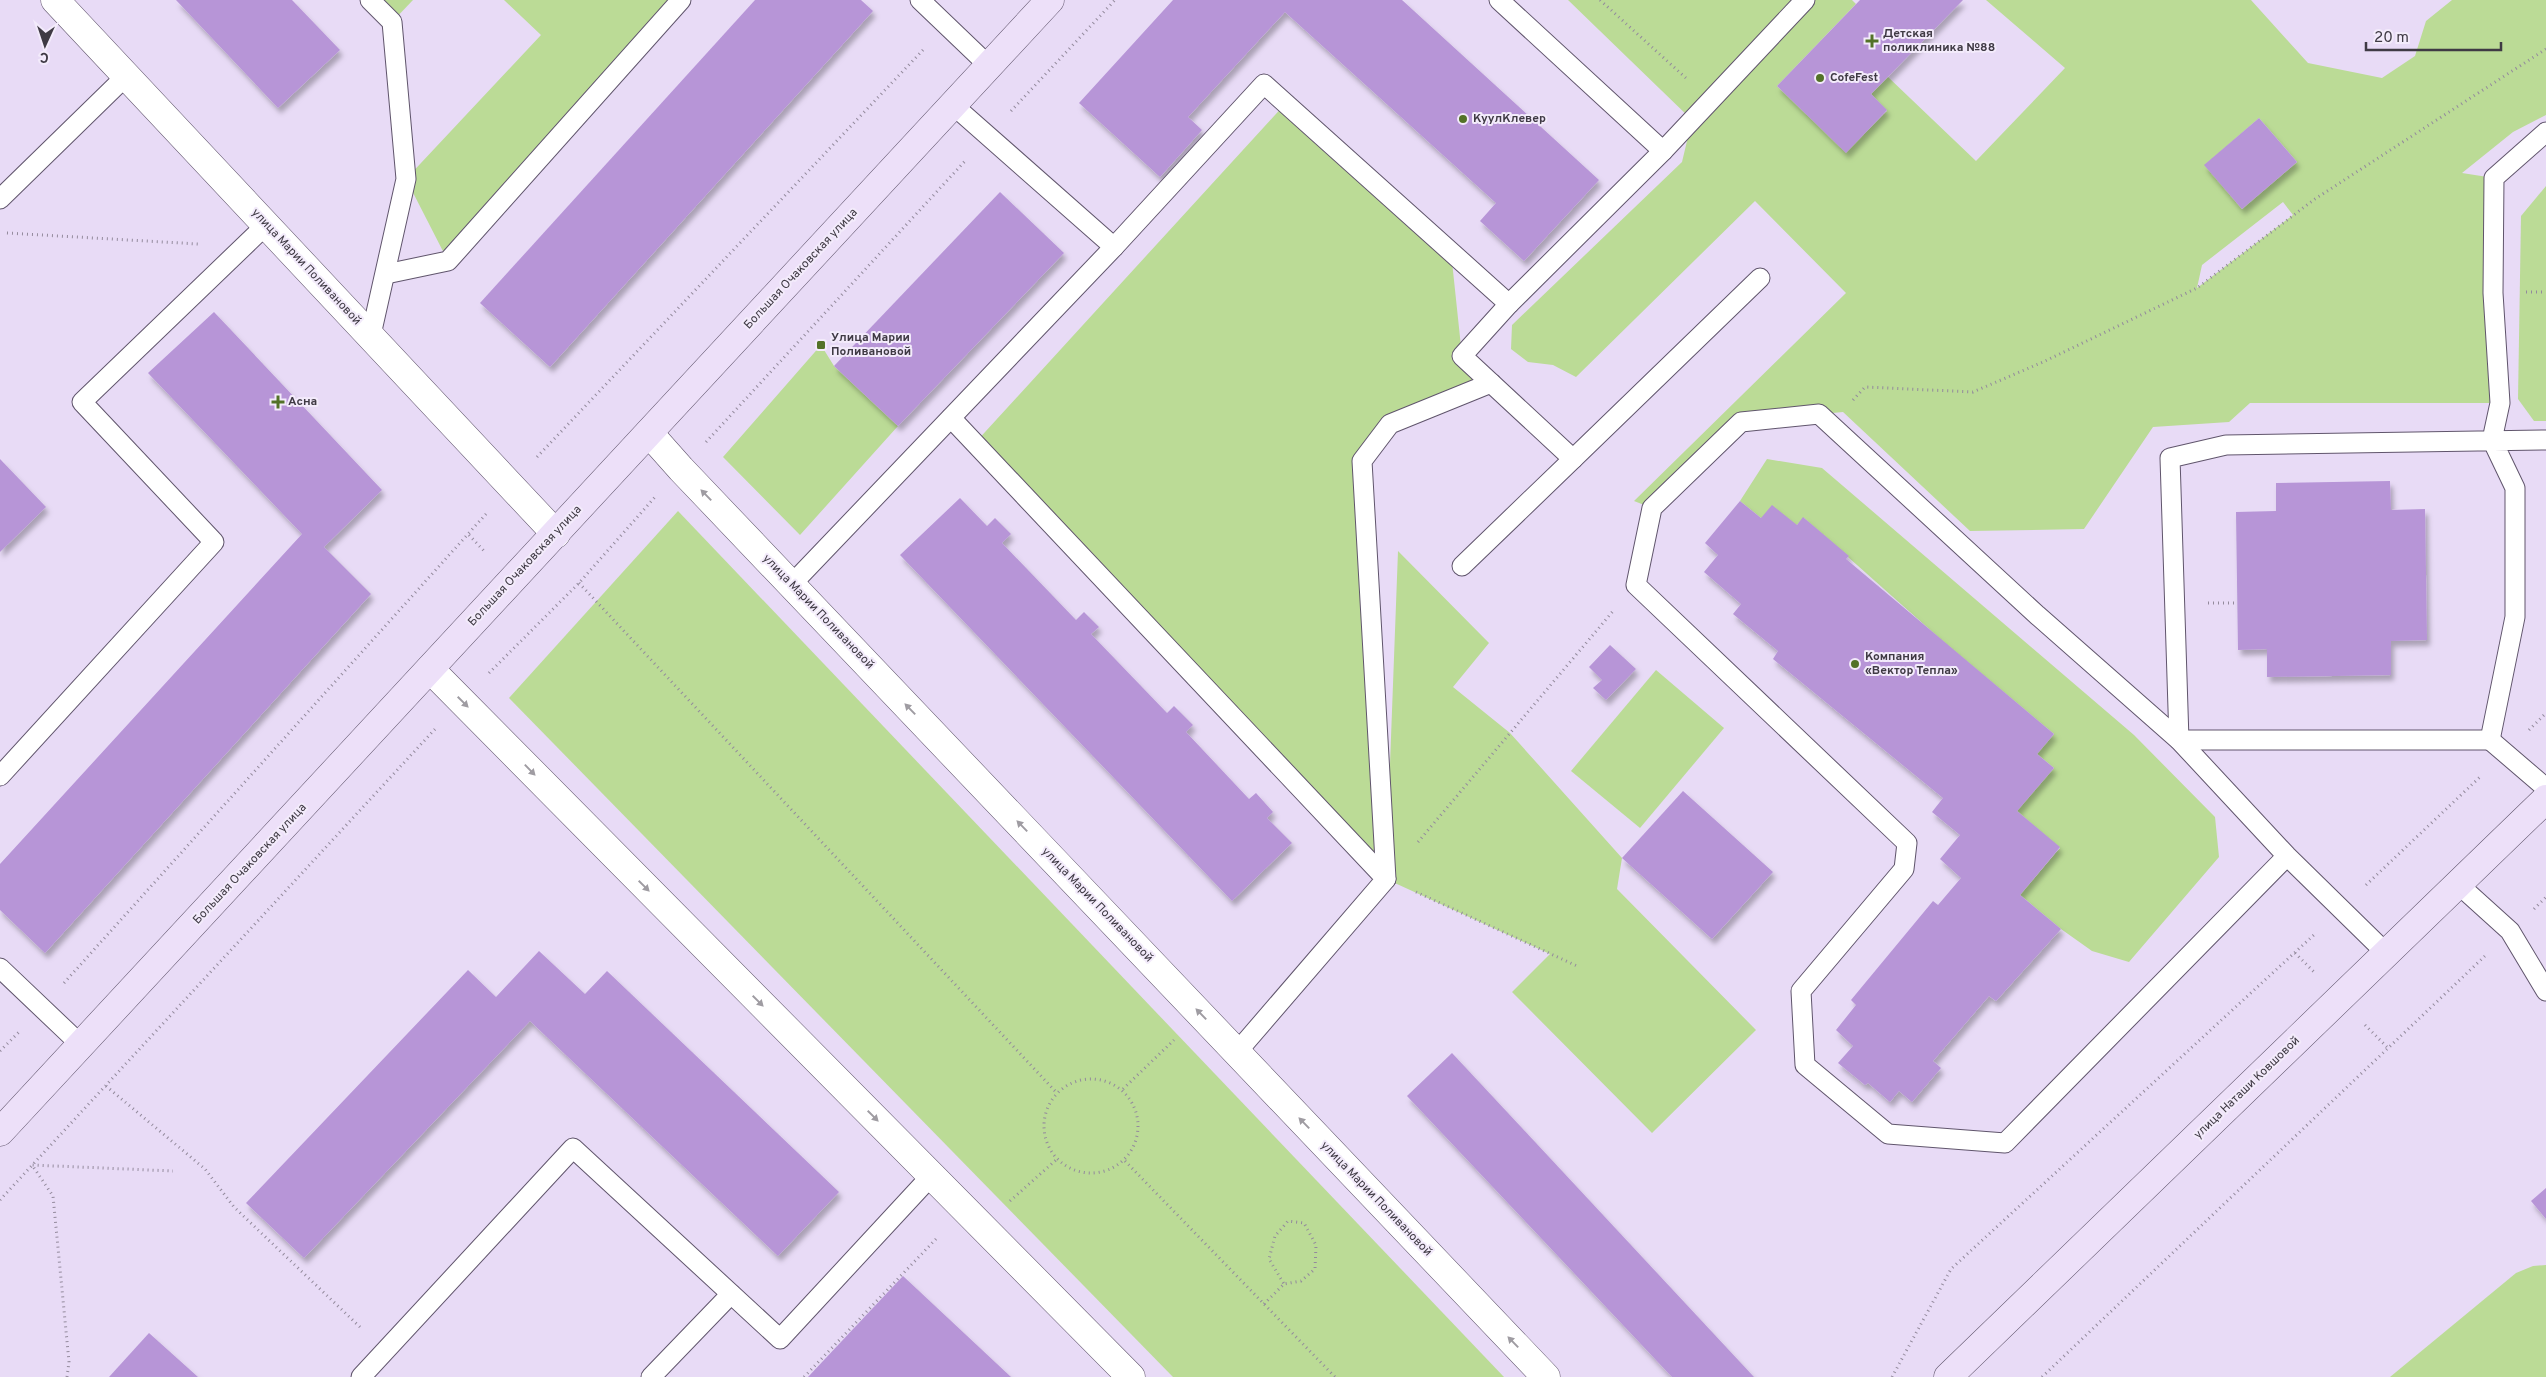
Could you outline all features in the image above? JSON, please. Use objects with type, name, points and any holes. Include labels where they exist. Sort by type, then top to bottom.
[{"type":"street","name":"улица Марии Поливановой","points":[[55,0],[556,534]]},
{"type":"street","name":"Большая Очаковская улица","points":[[0,1132],[1050,0]]},
{"type":"street","name":"улица Марии Поливановой","points":[[649,433],[791,585],[1546,1377]]},
{"type":"street","points":[[430,670],[1131,1377]]},
{"type":"street","name":"улица Наташи Ковшовой","points":[[1948,1377],[2546,799]]},
{"type":"lane","points":[[370,0],[392,22],[406,179],[371,336]]},
{"type":"lane","points":[[386,274],[448,261],[681,0]]},
{"type":"lane","points":[[920,0],[990,66]]},
{"type":"lane","points":[[1499,0],[1663,151]]},
{"type":"lane","points":[[1573,459],[1462,356],[1509,304],[1663,151],[1805,0]]},
{"type":"lane","points":[[0,199],[126,76]]},
{"type":"lane","points":[[791,585],[1114,247],[1264,84],[1509,304]]},
{"type":"lane","points":[[953,105],[1114,247]]},
{"type":"lane","points":[[2490,740],[2515,607],[2515,488],[2492,440],[2500,404],[2493,292],[2494,178],[2546,132]]},
{"type":"lane","points":[[0,776],[214,542],[82,402],[266,225]]},
{"type":"lane","points":[[1462,566],[1760,278]]},
{"type":"lane","points":[[1236,1052],[1386,879],[1362,461],[1390,424],[1491,383]]},
{"type":"lane","points":[[2287,856],[2005,1143],[1888,1134],[1805,1065],[1801,991],[1904,869],[1907,843],[1636,584],[1652,508],[1741,422],[1819,414],[2038,615],[2179,740],[2287,856],[2386,952]]},
{"type":"lane","points":[[951,418],[1386,879]]},
{"type":"lane","points":[[2179,740],[2170,458],[2226,445],[2546,440]]},
{"type":"lane","points":[[2179,740],[2490,740],[2546,788]]},
{"type":"lane","points":[[2458,884],[2510,931],[2545,985]]},
{"type":"lane","points":[[0,968],[81,1045]]},
{"type":"lane","points":[[361,1377],[573,1148],[780,1339],[931,1176]]},
{"type":"lane","points":[[651,1377],[731,1294]]},
{"type":"path","points":[[0,1200],[462,701],[579,582],[681,469],[1115,0]]},
{"type":"path","points":[[1600,0],[1710,100]]},
{"type":"path","points":[[0,1051],[42,1008],[469,535],[510,486],[946,25]]},
{"type":"path","points":[[1829,422],[1843,412],[1865,387],[1973,392],[2043,362],[2197,288],[2315,199],[2546,49]]},
{"type":"path","points":[[0,233],[198,244]]},
{"type":"path","points":[[579,582],[1056,1092]]},
{"type":"path","points":[[1577,966],[1386,879],[1636,584]]},
{"type":"path","points":[[1892,1377],[1951,1269],[2342,909],[2546,713]]},
{"type":"path","points":[[2042,1377],[2546,897]]},
{"type":"path","points":[[1123,1089],[1175,1039]]},
{"type":"path","points":[[1102,1078],[1123,1089],[1137,1113],[1138,1139],[1124,1161],[1104,1173],[1077,1172],[1056,1160],[1044,1139],[1044,1114],[1056,1092],[1080,1079],[1102,1078]]},
{"type":"path","points":[[106,1086],[205,1169],[234,1207],[385,1351]]},
{"type":"path","points":[[982,1227],[1056,1160]]},
{"type":"path","points":[[1124,1161],[1335,1377]]},
{"type":"path","points":[[32,1165],[173,1171]]},
{"type":"path","points":[[32,1165],[53,1196],[69,1362],[67,1377]]},
{"type":"path","points":[[1264,1304],[1284,1284],[1301,1281],[1315,1269],[1316,1245],[1304,1223],[1288,1221],[1275,1236],[1269,1259],[1284,1284]]},
{"type":"path","points":[[804,1377],[936,1239]]},
{"type":"green space","points":[[370,0],[413,0],[392,22]]},
{"type":"green space","points":[[504,0],[681,0],[448,261],[406,179],[541,35]]},
{"type":"green space","points":[[1568,0],[1852,0],[1856,4],[1777,86],[1846,152],[1887,111],[1871,94],[1888,77],[1976,161],[2065,68],[1986,0],[2251,0],[2308,63],[2382,78],[2415,56],[2426,21],[2452,0],[2546,0],[2546,115],[2513,132],[2462,173],[2494,178],[2500,403],[2250,403],[2229,422],[2153,427],[2084,529],[1970,531],[1843,412],[1741,422],[1652,508],[1634,501],[1846,293],[1755,201],[1576,377],[1553,365],[1528,362],[1511,349],[1512,325],[1682,162],[1692,120]],"holes":[[[2259,118],[2297,162],[2242,209],[2205,165]],[[2283,202],[2293,215],[2197,288],[2202,265]]]},
{"type":"green space","points":[[1285,104],[1451,252],[1462,356],[1491,383],[1390,424],[1362,461],[1386,871],[1398,551],[1489,643],[1453,687],[1510,733],[1622,858],[1617,889],[1756,1030],[1652,1133],[1512,992],[1550,954],[1386,879],[975,443]]},
{"type":"green space","points":[[2546,186],[2546,421],[2534,421],[2518,399],[2521,216]]},
{"type":"green space","points":[[821,345],[834,366],[898,426],[800,535],[723,457]]},
{"type":"green space","points":[[1767,459],[1822,468],[2134,735],[2215,817],[2219,857],[2129,962],[2092,951],[2061,929],[2020,895],[2060,848],[2017,811],[2054,768],[2037,754],[2054,734],[1946,644],[1804,518],[1797,525],[1761,518],[1740,501]]},
{"type":"green space","points":[[678,511],[1504,1377],[1173,1377],[509,698]]},
{"type":"green space","points":[[1656,670],[1724,728],[1640,828],[1571,771]]},
{"type":"green space","points":[[2546,1265],[2546,1377],[2390,1377],[2516,1273],[2533,1266]]},
{"type":"building","points":[[176,0],[292,0],[340,50],[278,108]]},
{"type":"building","points":[[755,0],[861,0],[873,11],[550,367],[480,303]]},
{"type":"building","points":[[1173,0],[1402,0],[1599,180],[1524,261],[1480,221],[1496,203],[1285,12],[1188,117],[1202,130],[1160,177],[1079,103]]},
{"type":"building","name":"Детская поликлиника №88","points":[[1860,0],[1963,0],[1871,94],[1887,110],[1846,153],[1777,86]]},
{"type":"building","points":[[2259,118],[2297,162],[2242,209],[2204,165]]},
{"type":"building","points":[[1000,192],[1064,253],[898,426],[834,366]]},
{"type":"building","points":[[214,312],[382,490],[324,547],[371,594],[45,953],[0,910],[0,864],[302,534],[148,373]]},
{"type":"building","points":[[0,459],[46,507],[0,552]]},
{"type":"building","points":[[2390,481],[2391,510],[2425,509],[2427,640],[2391,641],[2391,675],[2267,677],[2267,649],[2238,650],[2236,512],[2276,511],[2276,483]]},
{"type":"building","points":[[960,498],[987,526],[995,518],[1011,534],[1002,543],[1076,620],[1084,612],[1099,627],[1091,634],[1167,713],[1174,706],[1193,725],[1186,732],[1249,799],[1256,793],[1273,812],[1267,818],[1292,843],[1232,901],[900,555]]},
{"type":"building","points":[[1740,501],[1761,518],[1772,505],[1797,525],[1803,517],[1849,556],[1846,559],[2054,734],[2037,754],[2054,768],[2017,811],[2060,847],[2020,895],[2061,929],[1996,1001],[1989,996],[1933,1061],[1941,1068],[1912,1102],[1899,1091],[1890,1102],[1868,1083],[1865,1085],[1838,1063],[1853,1046],[1836,1030],[1856,1005],[1851,1000],[1933,901],[1938,905],[1961,878],[1940,859],[1960,835],[1932,812],[1943,798],[1773,659],[1778,651],[1733,614],[1741,604],[1704,572],[1718,555],[1705,543]]},
{"type":"building","points":[[1610,645],[1636,669],[1606,700],[1593,688],[1602,680],[1589,667]]},
{"type":"building","points":[[1683,791],[1773,872],[1712,939],[1622,858]]},
{"type":"building","points":[[539,951],[585,994],[607,971],[839,1192],[778,1256],[530,1021],[304,1258],[246,1203],[468,970],[496,997]]},
{"type":"building","points":[[1452,1053],[1754,1377],[1672,1377],[1407,1096]]},
{"type":"building","points":[[2546,1188],[2546,1219],[2531,1201]]},
{"type":"building","points":[[903,1276],[1011,1377],[808,1377]]},
{"type":"building","points":[[149,1333],[198,1377],[109,1377]]},
{"type":"place","name":"Детская поликлиника №88","points":[[1872,41]]},
{"type":"place","name":"CofeFest","points":[[1820,78]]},
{"type":"place","name":"КуулКлевер","points":[[1463,119]]},
{"type":"place","name":"Улица Марии Поливановой","points":[[821,345]]},
{"type":"place","name":"Асна","points":[[278,402]]},
{"type":"place","name":"Компания «Вектор Тепла»","points":[[1855,664]]}]
